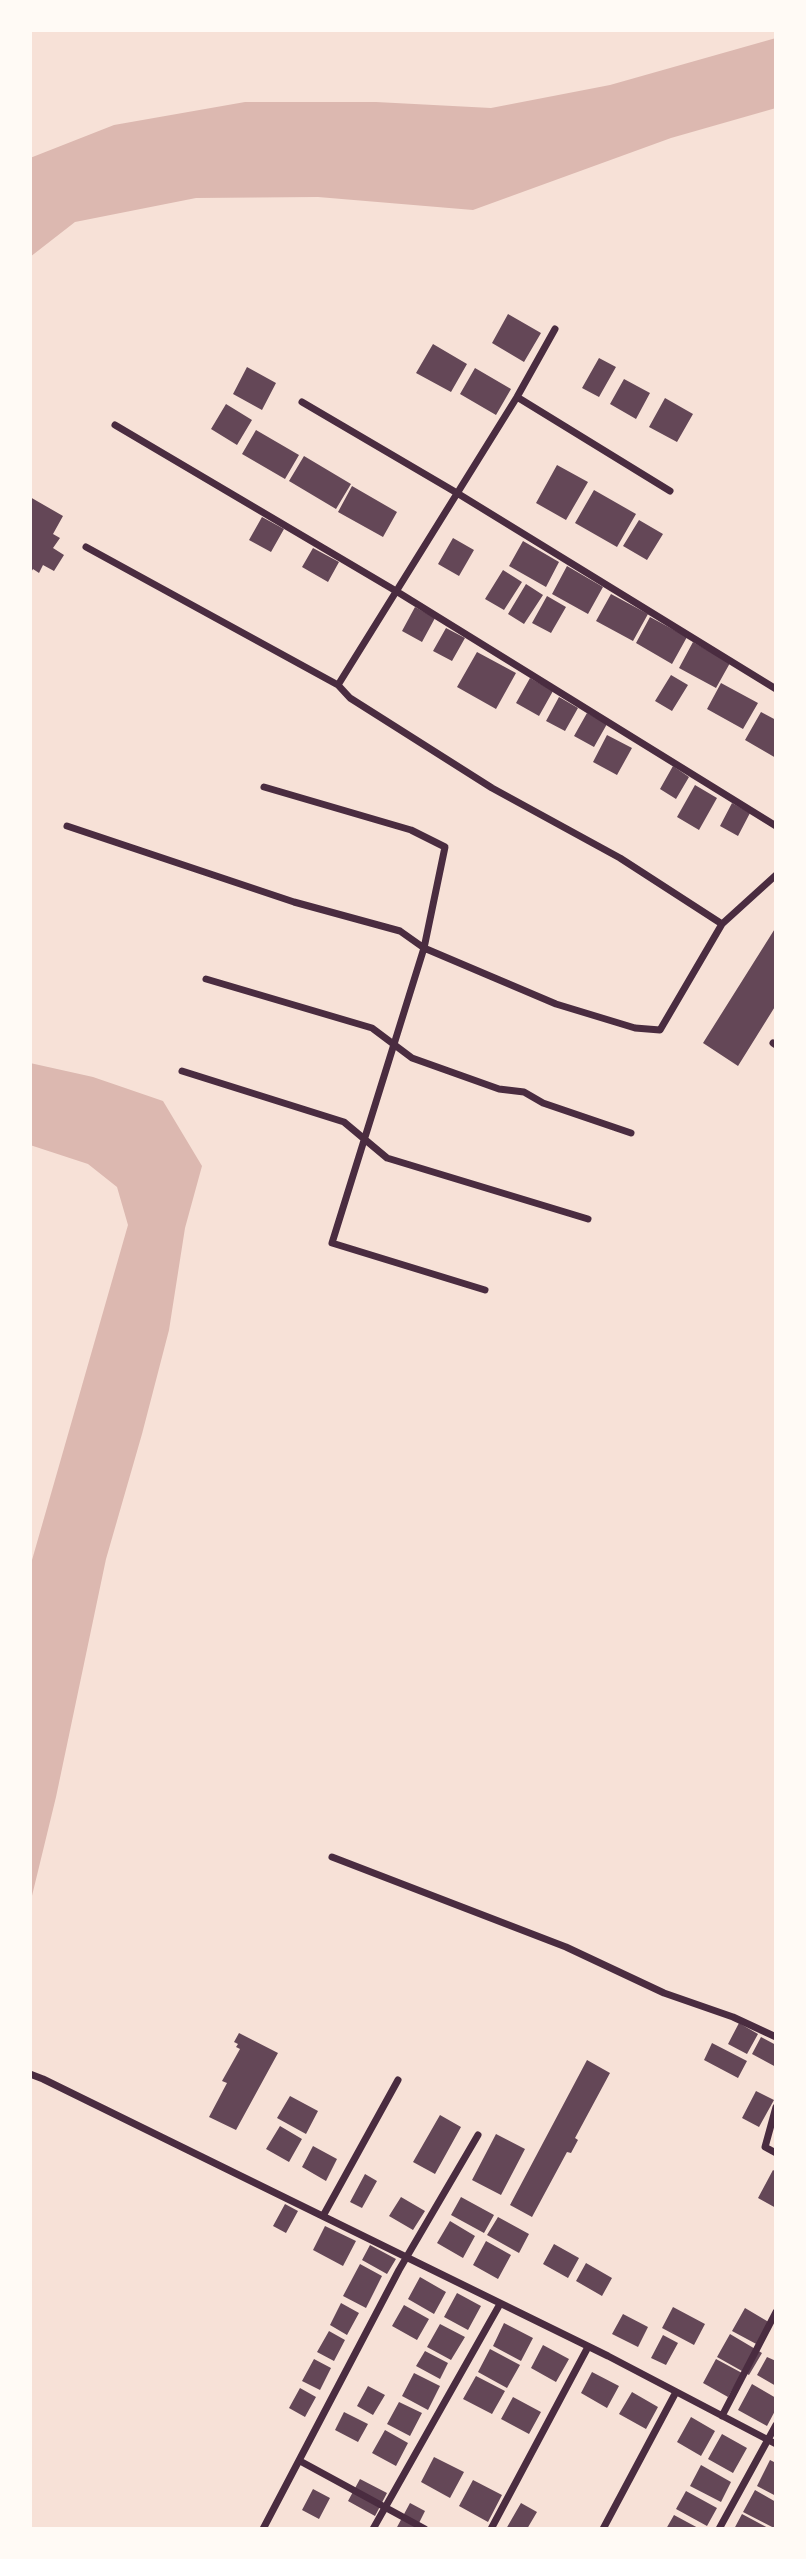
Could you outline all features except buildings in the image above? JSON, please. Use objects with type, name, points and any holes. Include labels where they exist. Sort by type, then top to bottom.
[{"type":"street","points":[[338,685],[517,397],[555,329]]},
{"type":"street","points":[[517,397],[670,491]]},
{"type":"street","points":[[302,402],[457,493],[776,689]]},
{"type":"street","points":[[115,425],[396,591],[776,826]]},
{"type":"street","points":[[86,547],[338,685],[350,698],[492,788],[620,858],[722,924]]},
{"type":"street","points":[[264,787],[411,830],[445,847],[424,948],[331,1243],[485,1290]]},
{"type":"street","points":[[67,826],[294,902],[400,931],[424,948],[556,1003],[635,1028],[660,1030],[722,924],[776,875]]},
{"type":"street","points":[[206,979],[373,1028],[412,1058],[499,1089],[524,1093],[543,1103],[631,1133]]},
{"type":"street","points":[[182,1071],[344,1122],[387,1158],[588,1219]]},
{"type":"street","points":[[332,1857],[566,1947],[664,1993],[733,2017],[776,2037]]},
{"type":"street","points":[[30,2074],[588,2347],[776,2444]]},
{"type":"street","points":[[323,2216],[398,2080]]},
{"type":"street","points":[[776,2108],[765,2147],[776,2153]]},
{"type":"street","points":[[263,2529],[408,2258],[478,2135]]},
{"type":"street","points":[[373,2529],[500,2304]]},
{"type":"street","points":[[722,2416],[776,2312]]},
{"type":"street","points":[[491,2529],[588,2347]]},
{"type":"street","points":[[603,2529],[676,2392]]},
{"type":"street","points":[[719,2529],[776,2425]]},
{"type":"street","points":[[300,2461],[425,2529]]},
{"type":"shaded area","points":[[776,38],[776,108],[671,138],[473,210],[318,197],[196,198],[75,222],[30,257],[30,158],[114,125],[245,102],[376,102],[491,108],[610,85]]},
{"type":"shaded area","points":[[30,1063],[93,1077],[163,1101],[202,1166],[185,1228],[169,1330],[106,1559],[56,1797],[30,1904],[30,1567],[128,1225],[117,1187],[88,1164],[30,1145]]}]
